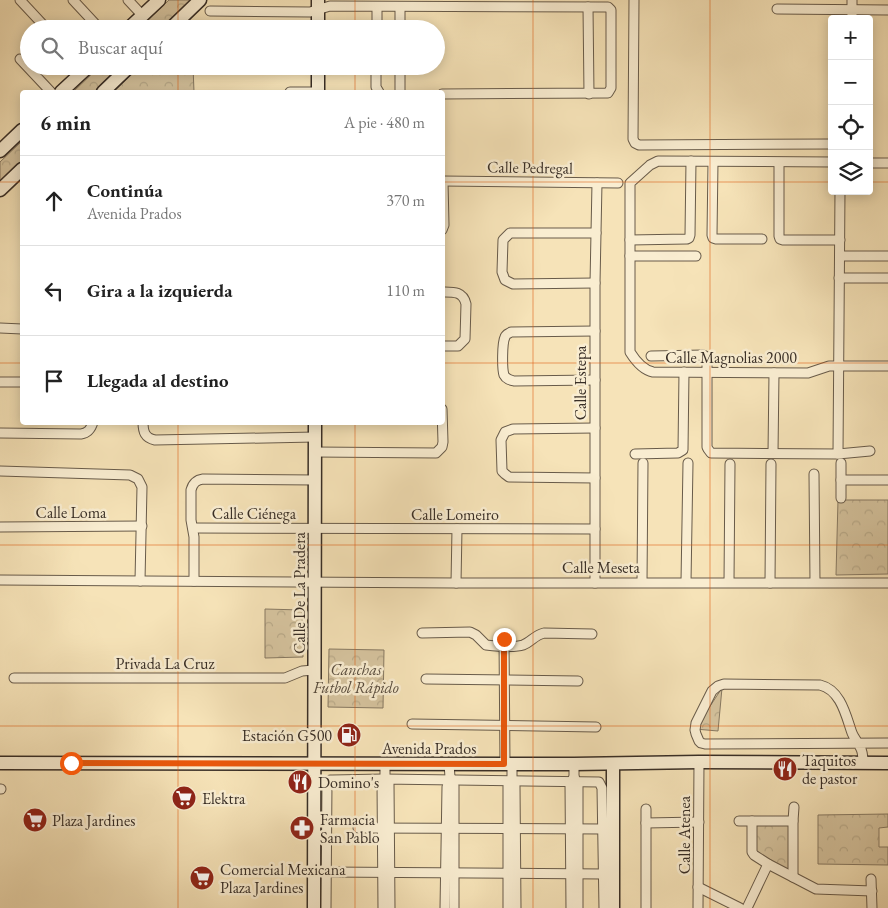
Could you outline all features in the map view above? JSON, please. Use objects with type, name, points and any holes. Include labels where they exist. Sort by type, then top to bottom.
[{"type":"main road","points":[[137,20],[159,0]]},
{"type":"main road","points":[[179,20],[200,0]]},
{"type":"main road","points":[[318,5],[318,20]]},
{"type":"main road","points":[[63,90],[78,75]]},
{"type":"main road","points":[[105,90],[121,75]]},
{"type":"main road","points":[[318,75],[318,90]]},
{"type":"main road","points":[[0,151],[20,132]]},
{"type":"main road","points":[[0,190],[20,171]]},
{"type":"main road","name":"Calle De La Pradera","points":[[314,908],[315,425]]},
{"type":"main road","name":"Avenida Prados","points":[[0,763],[385,764],[450,775],[508,764],[574,776],[613,764],[699,762],[888,763]]},
{"type":"main road","points":[[613,764],[613,908]]},
{"type":"street","points":[[20,0],[39,20]]},
{"type":"street","points":[[73,0],[92,20]]},
{"type":"street","points":[[128,0],[142,15]]},
{"type":"street","points":[[634,0],[633,139],[637,145],[828,144]]},
{"type":"street","points":[[852,0],[852,14]]},
{"type":"street","points":[[210,11],[310,12],[318,5],[377,7],[608,7],[612,13],[611,90],[606,94],[445,94]]},
{"type":"street","points":[[377,7],[377,20]]},
{"type":"street","points":[[400,7],[400,20]]},
{"type":"street","points":[[588,7],[589,94]]},
{"type":"street","points":[[777,9],[852,14],[888,10]]},
{"type":"street","points":[[35,75],[49,90]]},
{"type":"street","points":[[376,75],[378,90]]},
{"type":"street","points":[[400,75],[400,90]]},
{"type":"street","points":[[630,240],[689,238],[691,161],[828,162]]},
{"type":"street","name":"Calle Magnolias 2000","points":[[691,161],[653,162],[630,184],[629,348],[630,352],[644,368],[648,371],[808,373],[826,367],[888,366]]},
{"type":"street","points":[[713,162],[713,238],[762,240]]},
{"type":"street","points":[[779,162],[780,239],[840,240]]},
{"type":"street","points":[[873,162],[888,163]]},
{"type":"street","name":"Calle Pedregal","points":[[445,181],[618,183]]},
{"type":"street","name":"Calle Estepa","points":[[595,583],[596,183]]},
{"type":"street","points":[[838,454],[840,195]]},
{"type":"street","points":[[595,283],[514,284],[506,280],[502,272],[503,240],[510,233],[596,233]]},
{"type":"street","points":[[630,256],[696,256]]},
{"type":"street","points":[[840,256],[888,256]]},
{"type":"street","points":[[839,278],[888,278]]},
{"type":"street","points":[[445,292],[454,292],[462,295],[465,299],[466,312],[465,339],[462,343],[454,346],[445,346]]},
{"type":"street","points":[[0,328],[20,329]]},
{"type":"street","points":[[595,331],[511,332],[507,334],[503,342],[503,369],[506,378],[514,381],[595,380]]},
{"type":"street","points":[[651,356],[705,355],[707,358],[708,447],[709,451],[713,453],[838,454],[870,451]]},
{"type":"street","points":[[636,454],[678,453],[683,450],[684,372]]},
{"type":"street","points":[[774,373],[774,453]]},
{"type":"street","points":[[0,382],[20,382]]},
{"type":"street","points":[[143,425],[144,432],[147,436],[155,440],[315,437]]},
{"type":"street","points":[[315,452],[436,453],[442,447],[442,425]]},
{"type":"street","points":[[0,433],[81,434],[86,433],[91,427]]},
{"type":"street","points":[[595,428],[513,429],[504,432],[501,440],[502,470],[509,477],[595,478]]},
{"type":"street","points":[[642,582],[643,463]]},
{"type":"street","points":[[686,582],[688,463]]},
{"type":"street","points":[[841,463],[841,498]]},
{"type":"street","points":[[729,582],[730,464]]},
{"type":"street","points":[[770,583],[771,464]]},
{"type":"street","points":[[0,471],[130,475],[138,479],[142,487],[140,581]]},
{"type":"street","points":[[814,474],[815,582]]},
{"type":"street","name":"Calle Ciénega","points":[[315,480],[203,479],[195,482],[191,490],[191,520],[193,528],[315,528]]},
{"type":"street","points":[[841,480],[888,480]]},
{"type":"street","name":"Calle Loma","points":[[0,527],[142,526]]},
{"type":"street","points":[[193,528],[194,581]]},
{"type":"street","name":"Calle Lomeiro","points":[[315,528],[595,529]]},
{"type":"street","points":[[456,583],[457,529]]},
{"type":"street","name":"Calle Meseta","points":[[0,580],[456,583],[888,582]]},
{"type":"street","points":[[422,633],[470,632],[486,645],[504,643],[523,645],[537,635],[544,633],[592,634]]},
{"type":"street","points":[[504,643],[504,725],[508,764],[515,786],[511,829],[512,874],[516,908]]},
{"type":"street","name":"Privada La Cruz","points":[[14,678],[285,678],[302,671],[314,670]]},
{"type":"street","points":[[426,679],[578,681]]},
{"type":"street","points":[[864,762],[858,742],[852,733],[839,700],[828,688],[820,685],[724,684],[712,691],[695,726],[697,738],[701,743],[705,744],[858,742],[888,743]]},
{"type":"street","points":[[412,724],[596,727]]},
{"type":"street","name":"Calle Atenea","points":[[698,908],[699,762]]},
{"type":"street","points":[[383,908],[386,874],[388,783],[385,778],[385,764]]},
{"type":"street","points":[[450,775],[450,874],[454,908]]},
{"type":"street","points":[[326,908],[327,783],[332,780],[450,775],[512,781],[574,776],[599,782],[602,786],[604,908]]},
{"type":"street","points":[[571,908],[578,785],[574,776]]},
{"type":"street","points":[[792,877],[792,821],[794,807]]},
{"type":"street","points":[[646,809],[646,908]]},
{"type":"street","points":[[739,821],[792,821]]},
{"type":"street","points":[[752,821],[753,854],[768,864],[819,890],[872,890]]},
{"type":"street","points":[[646,823],[698,822]]},
{"type":"street","points":[[358,828],[603,828]]},
{"type":"street","points":[[747,908],[768,864]]},
{"type":"street","points":[[326,872],[386,874],[604,874]]},
{"type":"street","points":[[386,874],[390,908]]},
{"type":"street","points":[[445,908],[450,874]]},
{"type":"street","points":[[508,908],[512,874]]},
{"type":"street","points":[[574,874],[578,908]]},
{"type":"street","points":[[871,879],[872,908]]},
{"type":"street","points":[[698,887],[740,908]]},
{"type":"green space","points":[[169,0],[193,0],[172,20],[148,20]]},
{"type":"green space","points":[[91,75],[114,75],[98,90],[75,90]]},
{"type":"green space","points":[[131,75],[193,75],[194,90],[115,90]]},
{"type":"green space","points":[[20,143],[20,165],[0,184],[0,162]]},
{"type":"green space","points":[[838,500],[888,500],[888,574],[836,575]]},
{"type":"green space","points":[[265,609],[302,610],[303,657],[265,658]]},
{"type":"green space","name":"Canchas Futbol Rápido","points":[[329,649],[384,650],[383,708],[328,707]]},
{"type":"green space","points":[[722,688],[718,731],[695,729]]},
{"type":"green space","points":[[888,814],[888,827],[879,828],[879,847],[888,847],[888,865],[818,864],[818,815]]},
{"type":"green space","points":[[792,821],[795,874],[749,856],[749,823]]},
{"type":"place","name":"Estación G500","points":[[349,735]]},
{"type":"place","name":"Taquitos de pastor","points":[[785,769]]},
{"type":"place","name":"Domino's","points":[[300,782]]},
{"type":"place","name":"Elektra","points":[[184,798]]},
{"type":"place","name":"Plaza Jardines","points":[[35,820]]},
{"type":"place","name":"Farmacia San Pablo","points":[[302,828]]},
{"type":"place","name":"Comercial Mexicana Plaza Jardines","points":[[202,878]]},
{"type":"route","points":[[71,763],[504,764],[504,639]]}]
